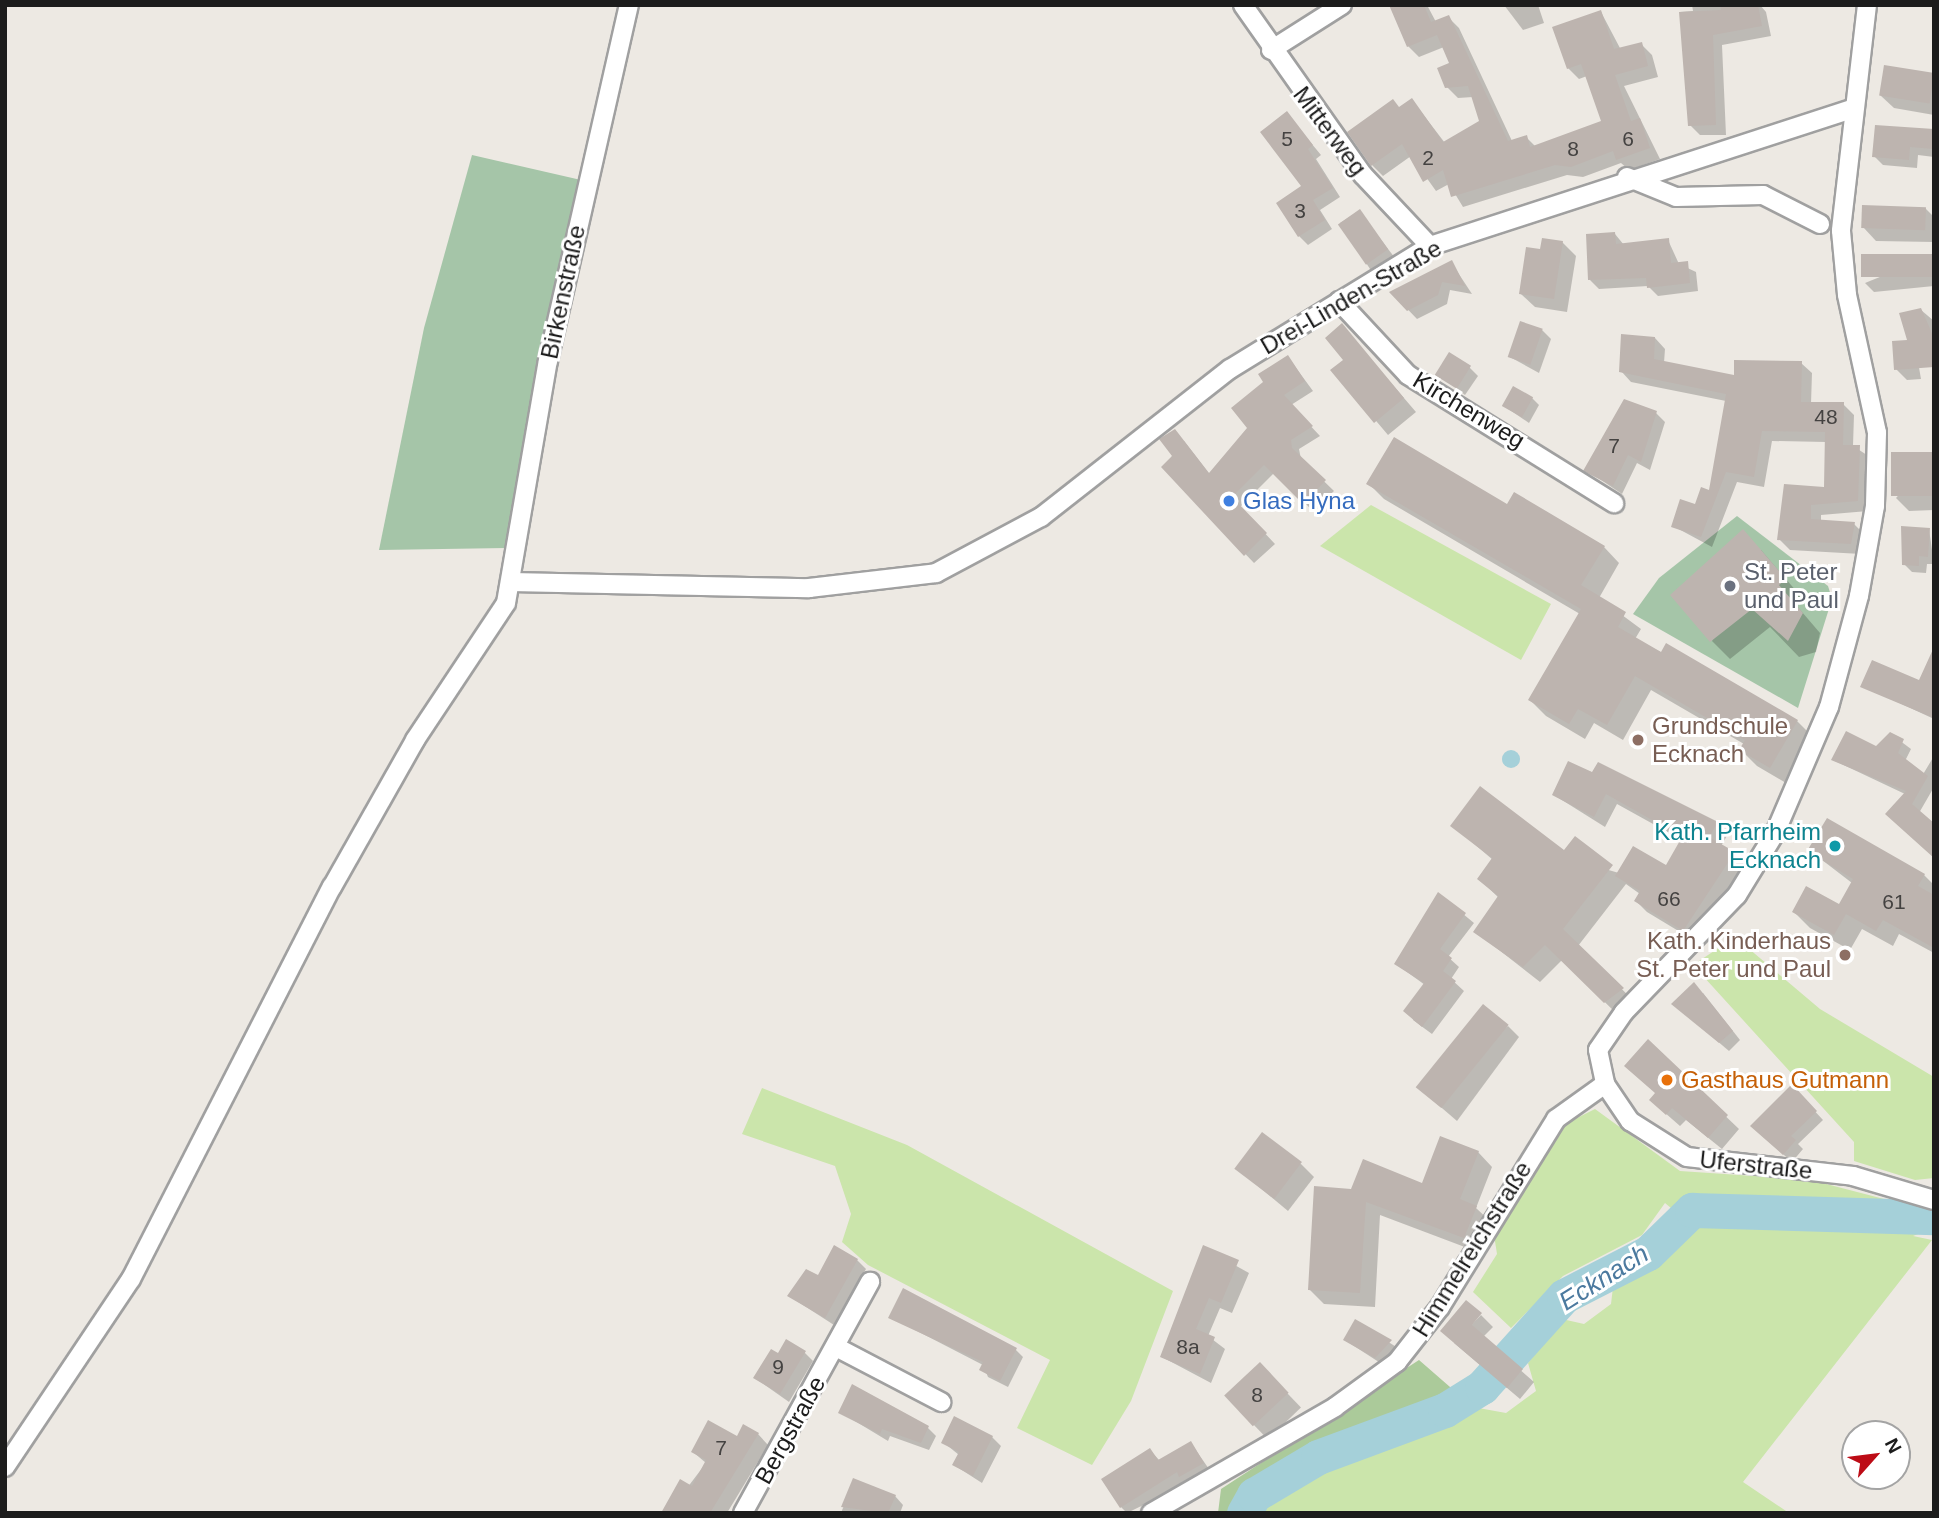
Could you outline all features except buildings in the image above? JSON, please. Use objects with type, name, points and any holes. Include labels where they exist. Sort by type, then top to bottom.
[{"type":"street","name":"Birkenstraße","points":[[5,1467],[173,1206],[332,887],[415,740],[506,603],[548,361],[629,5]]},
{"type":"street","name":"Mitterweg","points":[[1243,5],[1271,50],[1363,175],[1430,246]]},
{"type":"street","points":[[1271,50],[1342,5]]},
{"type":"street","points":[[1605,1084],[1598,1050],[1607,1032],[1737,895],[1775,833],[1829,707],[1859,596],[1875,506],[1877,433],[1847,295],[1841,231],[1851,109],[1867,5]]},
{"type":"street","name":"Drei-Linden-Straße","points":[[511,582],[754,589],[897,582],[936,573],[1000,543],[1104,471],[1230,369],[1430,246],[1627,177],[1851,109]]},
{"type":"street","points":[[1627,177],[1676,197],[1763,195],[1820,224]]},
{"type":"street","name":"Kirchenweg","points":[[1339,301],[1408,375],[1614,503]]},
{"type":"street","name":"Uferstraße","points":[[1605,1084],[1630,1121],[1687,1157],[1853,1176],[1931,1199]]},
{"type":"street","name":"Himmelreichstraße","points":[[1150,1513],[1335,1407],[1397,1362],[1440,1307],[1556,1119],[1605,1084]]},
{"type":"street","name":"Bergstraße","points":[[743,1513],[870,1282]]},
{"type":"street","name":"Bergstraße","points":[[836,1347],[941,1402]]},
{"type":"green space","points":[[472,155],[581,180],[506,548],[379,550],[424,328]]},
{"type":"green space","points":[[1371,505],[1551,604],[1521,660],[1320,546]]},
{"type":"green space","points":[[1737,516],[1828,586],[1832,599],[1798,708],[1633,614],[1659,578]]},
{"type":"green space","points":[[1735,937],[1820,1009],[1934,1077],[1934,1178],[1915,1180],[1854,1161],[1854,1142],[1693,965]]},
{"type":"green space","points":[[762,1088],[907,1145],[1173,1291],[1131,1401],[1092,1465],[1017,1428],[1050,1360],[868,1265],[842,1242],[851,1214],[835,1166],[742,1134]]},
{"type":"green space","points":[[1595,1109],[1680,1171],[1811,1180],[1934,1212],[1934,1228],[1913,1236],[1932,1240],[1743,1482],[1789,1513],[1256,1513],[1259,1505],[1316,1471],[1380,1443],[1473,1407],[1506,1413],[1536,1391],[1528,1363],[1562,1319],[1584,1324],[1611,1304],[1613,1287],[1606,1285],[1656,1260],[1684,1219],[1665,1203],[1642,1235],[1563,1276],[1511,1328],[1473,1292],[1497,1254],[1494,1235],[1538,1158],[1563,1125]]},
{"type":"green space","points":[[1419,1360],[1473,1407],[1316,1471],[1259,1505],[1256,1513],[1218,1513],[1221,1489]]},
{"type":"water","points":[[1511,750],[1517,753],[1520,759],[1517,765],[1511,768],[1505,765],[1502,759],[1505,753]]},
{"type":"waterway","name":"Ecknach","points":[[1244,1513],[1254,1495],[1318,1457],[1445,1410],[1482,1387],[1564,1296],[1648,1253],[1692,1210],[1934,1217]]},
{"type":"place","name":"Glas Hyna","points":[[1229,501]]},
{"type":"place","name":"St. Peter und Paul","points":[[1730,586]]},
{"type":"place","name":"Grundschule Ecknach","points":[[1638,740]]},
{"type":"place","name":"Kath. Pfarrheim Ecknach","points":[[1835,846]]},
{"type":"place","name":"Kath. Kinderhaus St. Peter und Paul","points":[[1845,955]]},
{"type":"place","name":"Gasthaus Gutmann","points":[[1667,1080]]}]
